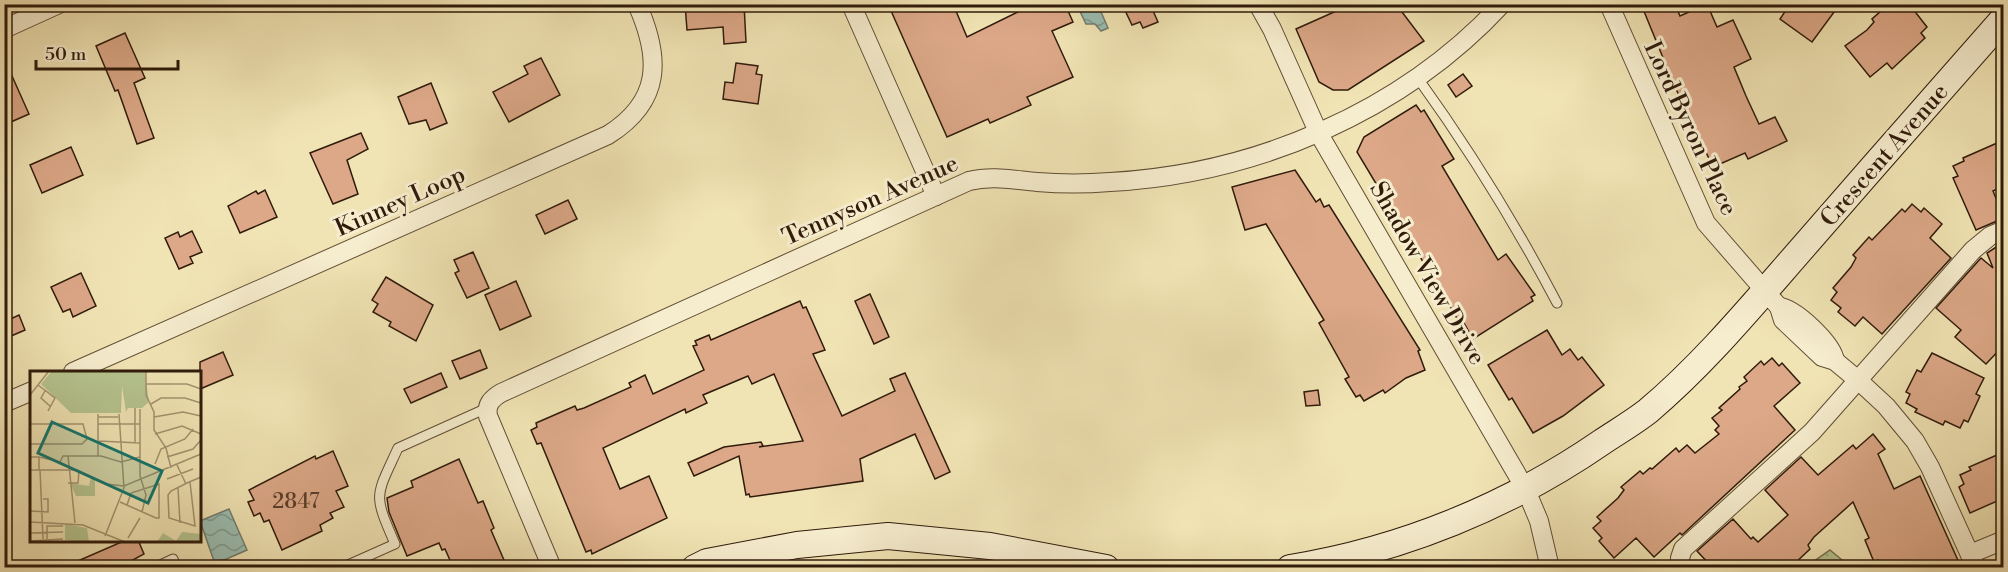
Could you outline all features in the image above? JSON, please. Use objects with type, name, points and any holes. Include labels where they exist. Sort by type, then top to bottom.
[{"type":"street","points":[[4,28],[59,4]]},
{"type":"street","name":"Kinney Loop","points":[[75,371],[597,140],[622,126],[643,104],[652,75],[654,57],[652,42],[637,4]]},
{"type":"street","points":[[851,4],[936,196]]},
{"type":"street","name":"Shadow View Drive","points":[[1258,4],[1272,29],[1319,134],[1526,489],[1539,521],[1550,567]]},
{"type":"street","name":"Tennyson Avenue","points":[[487,408],[493,398],[501,393],[969,181],[992,177],[1090,184],[1173,176],[1261,154],[1319,134],[1445,59],[1503,4]]},
{"type":"street","name":"Lord Byron Place","points":[[1609,4],[1706,223],[1771,299]]},
{"type":"street","name":"Crescent Avenue","points":[[1290,567],[1343,558],[1461,520],[1526,489],[1587,453],[1648,411],[1712,349],[1771,299],[2004,18]]},
{"type":"street","points":[[1680,567],[1683,549],[1787,457],[1859,381],[1973,250],[1990,236],[2004,230]]},
{"type":"street","points":[[1771,299],[1783,320],[1822,357],[1835,361],[1886,406],[1924,455],[1973,561],[2004,540]]},
{"type":"street","points":[[4,403],[30,392]]},
{"type":"street","points":[[487,408],[491,426],[552,567]]},
{"type":"street","points":[[695,567],[745,561],[796,545],[888,536],[990,546],[1106,567]]},
{"type":"lane","points":[[1417,77],[1447,119],[1506,214],[1557,303]]},
{"type":"lane","points":[[341,567],[395,544],[378,498],[378,490],[398,448],[487,408]]},
{"type":"lane","points":[[154,567],[173,559],[177,567]]},
{"type":"green space","points":[[1830,550],[1847,564],[1847,567],[1813,567],[1813,562]]},
{"type":"water","points":[[1077,5],[1098,5],[1108,28],[1101,31],[1095,24],[1086,24]]},
{"type":"water","points":[[229,509],[247,550],[215,564],[201,521]]},
{"type":"building","points":[[685,4],[744,4],[746,42],[724,44],[723,27],[687,30]]},
{"type":"building","points":[[888,4],[953,4],[967,37],[1034,4],[1065,4],[1073,22],[1052,31],[1073,77],[1027,97],[1031,105],[990,123],[988,119],[947,137]]},
{"type":"building","points":[[1122,4],[1150,4],[1158,22],[1143,28],[1140,22],[1132,25]]},
{"type":"building","points":[[1352,4],[1396,4],[1424,41],[1348,90],[1333,90],[1319,82],[1296,29]]},
{"type":"building","points":[[1641,4],[1675,4],[1680,16],[1707,4],[1717,27],[1733,20],[1751,59],[1734,67],[1746,96],[1759,124],[1775,117],[1787,141],[1748,159],[1745,153],[1713,167],[1675,87]]},
{"type":"building","points":[[1790,4],[1840,4],[1812,42],[1780,19]]},
{"type":"building","points":[[1889,4],[1909,4],[1927,27],[1921,33],[1925,38],[1892,69],[1887,63],[1870,77],[1845,46],[1867,30],[1874,22],[1872,19]]},
{"type":"building","points":[[125,33],[145,78],[134,83],[154,138],[137,144],[118,90],[115,91],[96,46]]},
{"type":"building","points":[[4,58],[29,114],[4,125]]},
{"type":"building","points":[[541,58],[560,95],[509,122],[493,92],[528,74],[524,66]]},
{"type":"building","points":[[736,63],[758,66],[756,74],[762,75],[758,104],[723,99],[725,82],[733,83]]},
{"type":"building","points":[[1463,74],[1472,86],[1456,97],[1448,85]]},
{"type":"building","points":[[431,83],[447,123],[430,130],[426,120],[409,124],[398,97]]},
{"type":"building","points":[[1416,105],[1421,112],[1424,110],[1454,159],[1442,166],[1498,260],[1506,254],[1535,295],[1531,297],[1533,301],[1473,339],[1464,323],[1461,325],[1357,152],[1364,137]]},
{"type":"building","points":[[361,133],[368,149],[347,160],[358,194],[333,204],[310,153]]},
{"type":"building","points":[[2004,140],[2004,186],[1993,191],[2004,218],[1976,230],[1953,178],[1958,176],[1953,166],[1964,161],[1963,158]]},
{"type":"building","points":[[71,147],[83,175],[42,193],[30,165]]},
{"type":"building","points":[[1295,170],[1316,202],[1320,199],[1324,207],[1329,205],[1420,350],[1418,351],[1425,370],[1406,378],[1385,393],[1383,390],[1364,401],[1360,395],[1356,397],[1345,379],[1349,377],[1319,323],[1324,320],[1266,224],[1245,230],[1232,187]]},
{"type":"building","points":[[265,190],[277,217],[240,233],[228,206],[256,191],[258,194]]},
{"type":"building","points":[[568,200],[577,219],[545,234],[536,215]]},
{"type":"building","points":[[1912,204],[1921,212],[1924,208],[1942,224],[1930,238],[1951,258],[1882,334],[1863,317],[1855,326],[1838,312],[1841,308],[1831,300],[1837,292],[1833,288],[1851,267],[1856,258],[1853,255],[1869,237],[1872,240],[1902,209],[1905,212]]},
{"type":"building","points":[[192,231],[202,252],[190,257],[193,263],[179,269],[165,238],[178,232],[180,237]]},
{"type":"building","points":[[2004,242],[2004,345],[1986,364],[1955,337],[1961,330],[1936,308],[1981,258],[1993,268],[1987,253]]},
{"type":"building","points":[[473,252],[489,288],[467,298],[455,273],[459,271],[454,260]]},
{"type":"building","points":[[81,273],[96,306],[73,317],[70,309],[63,312],[51,287]]},
{"type":"building","points":[[386,277],[433,305],[416,341],[389,326],[391,322],[373,312],[378,304],[372,300]]},
{"type":"building","points":[[516,281],[531,316],[500,330],[485,295]]},
{"type":"building","points":[[870,294],[889,337],[874,344],[855,301]]},
{"type":"building","points":[[800,301],[803,308],[806,307],[825,350],[813,354],[842,416],[895,391],[890,379],[905,373],[950,472],[935,479],[915,434],[860,459],[863,481],[750,497],[749,494],[746,495],[739,456],[694,476],[688,463],[724,447],[761,442],[763,446],[759,447],[803,441],[774,374],[752,384],[748,376],[703,395],[707,403],[686,413],[685,409],[603,448],[620,489],[649,476],[667,518],[592,554],[591,550],[586,552],[541,443],[537,444],[531,430],[537,427],[536,423],[575,406],[577,410],[584,408],[631,387],[629,383],[645,375],[653,394],[704,370],[693,346],[697,345],[695,341],[709,335],[711,340]]},
{"type":"building","points":[[19,315],[25,330],[4,339],[4,322]]},
{"type":"building","points":[[1547,330],[1562,355],[1570,349],[1578,360],[1582,357],[1604,385],[1563,416],[1533,433],[1512,398],[1509,400],[1488,365]]},
{"type":"building","points":[[480,350],[487,368],[460,379],[452,361]]},
{"type":"building","points":[[223,352],[233,375],[201,389],[200,362]]},
{"type":"building","points":[[1932,353],[1984,378],[1976,394],[1980,396],[1968,422],[1964,420],[1960,428],[1945,421],[1943,425],[1915,412],[1917,409],[1906,403],[1910,394],[1906,392],[1917,370],[1921,372]]},
{"type":"building","points":[[1772,358],[1779,366],[1782,363],[1800,383],[1774,406],[1795,430],[1682,535],[1680,533],[1654,557],[1636,538],[1614,558],[1599,541],[1602,538],[1593,528],[1601,521],[1597,517],[1618,498],[1624,490],[1621,487],[1640,471],[1643,474],[1650,468],[1652,469],[1676,448],[1679,452],[1687,445],[1695,453],[1719,434],[1715,430],[1719,426],[1712,418],[1747,381],[1744,377],[1761,361],[1764,365]]},
{"type":"building","points":[[441,373],[447,387],[411,403],[404,389]]},
{"type":"building","points":[[1318,390],[1320,405],[1306,406],[1304,392]]},
{"type":"building","points":[[1873,434],[1885,449],[1878,454],[1894,489],[1920,476],[1961,567],[1881,567],[1878,560],[1874,562],[1865,540],[1869,538],[1853,502],[1814,537],[1808,545],[1810,549],[1793,565],[1790,562],[1783,567],[1712,567],[1697,551],[1733,519],[1751,539],[1753,537],[1758,542],[1788,515],[1765,490],[1801,457],[1818,475],[1853,445],[1856,449]]},
{"type":"building","points":[[333,451],[348,486],[336,491],[344,507],[330,513],[333,518],[320,525],[322,531],[282,550],[269,520],[264,522],[260,513],[254,516],[248,502],[254,500],[249,490],[315,456],[316,459]]},
{"type":"building","points":[[2004,452],[2004,498],[1970,513],[1959,487],[1964,484],[1960,475],[1971,470],[1969,467]]},
{"type":"building","points":[[459,459],[478,503],[483,501],[494,528],[491,530],[507,567],[453,567],[445,549],[442,550],[439,543],[407,556],[389,512],[387,498],[413,487],[411,481]]},
{"type":"building","points":[[121,542],[139,542],[144,554],[120,567],[64,567]]}]
